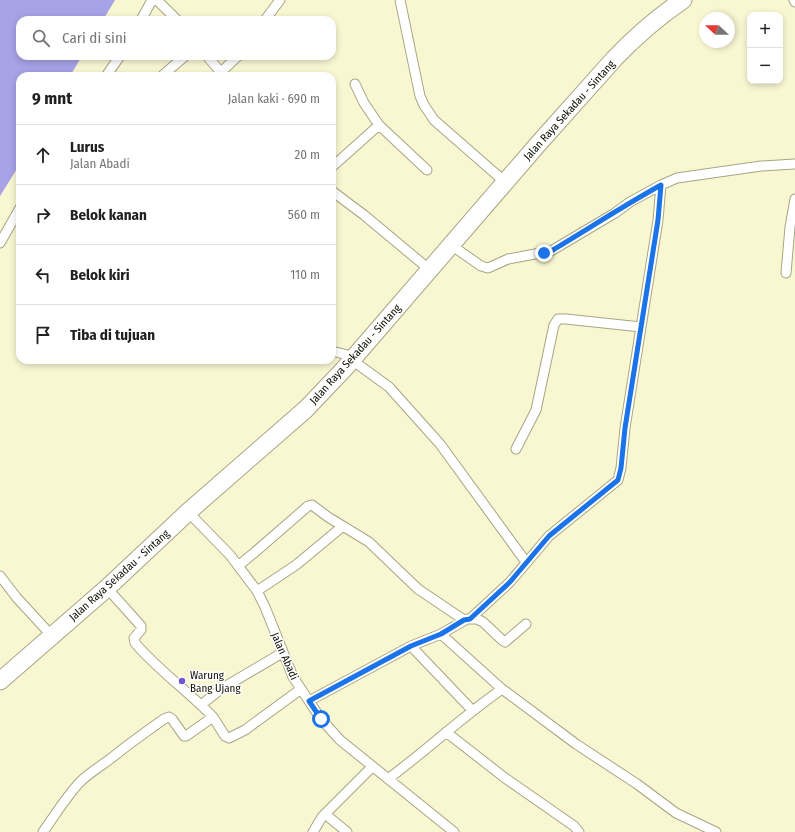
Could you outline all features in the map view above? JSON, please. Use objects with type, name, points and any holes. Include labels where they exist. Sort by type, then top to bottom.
[{"type":"highway","name":"Jalan Raya Sekadau - Sintang","points":[[0,681],[107,588],[188,512],[306,409],[353,358],[539,143],[622,50],[663,14],[683,0]]},
{"type":"street","points":[[143,16],[152,0]]},
{"type":"street","points":[[157,0],[173,16]]},
{"type":"street","points":[[268,16],[280,0]]},
{"type":"street","points":[[400,0],[417,83],[424,105],[434,120],[505,182]]},
{"type":"street","points":[[109,72],[117,60]]},
{"type":"street","points":[[166,72],[180,60]]},
{"type":"street","points":[[210,60],[220,72]]},
{"type":"street","points":[[224,72],[234,60]]},
{"type":"street","points":[[355,84],[366,107],[379,125],[427,170]]},
{"type":"street","points":[[336,163],[379,125]]},
{"type":"street","points":[[451,245],[481,266],[488,268],[508,259],[548,252],[661,185],[677,178],[761,166],[795,164]]},
{"type":"street","points":[[309,701],[411,646],[441,634],[467,620],[510,582],[549,536],[618,480],[658,220],[661,185]]},
{"type":"street","points":[[336,194],[364,215],[430,270]]},
{"type":"street","points":[[786,273],[790,227],[795,199]]},
{"type":"street","points":[[0,243],[16,215]]},
{"type":"street","points":[[516,449],[536,410],[554,325],[558,319],[641,327]]},
{"type":"street","points":[[336,352],[353,358],[389,387],[440,444],[526,562]]},
{"type":"street","points":[[238,566],[310,505],[369,542],[418,589],[467,620],[476,619],[483,622],[505,642],[526,624]]},
{"type":"street","name":"Jalan Abadi","points":[[188,512],[238,566],[257,591],[265,607],[282,653],[293,677],[321,719],[331,731],[372,767],[454,832]]},
{"type":"street","points":[[257,591],[296,565],[343,526]]},
{"type":"street","points":[[0,576],[17,598],[52,636]]},
{"type":"street","points":[[107,588],[141,626],[141,630],[134,640],[135,643],[171,680],[213,717],[225,736],[229,738],[245,730],[301,689]]},
{"type":"street","points":[[441,634],[502,689],[576,744],[637,784],[676,813],[716,832]]},
{"type":"street","points":[[411,646],[472,710]]},
{"type":"street","points":[[201,705],[221,689],[282,653]]},
{"type":"street","points":[[388,779],[414,760],[472,710],[502,689]]},
{"type":"street","points":[[43,832],[72,791],[94,770],[164,719],[170,717],[184,736],[186,736],[213,717]]},
{"type":"street","points":[[446,732],[505,778],[574,826],[579,832]]},
{"type":"street","points":[[313,832],[325,814],[372,767]]},
{"type":"street","points":[[325,814],[346,832]]},
{"type":"shaded area","points":[[0,0],[115,0],[105,16],[16,16],[16,60],[80,60],[72,72],[16,72],[16,170],[0,196]]},
{"type":"place","name":"Warung Bang Ujang","points":[[182,681]]},
{"type":"route","points":[[321,719],[309,701],[411,646],[441,634],[464,620],[470,619],[510,582],[549,536],[574,514],[618,480],[621,468],[625,428],[642,324],[654,236],[658,220],[661,185],[630,202],[582,233],[551,251],[544,253]]}]
